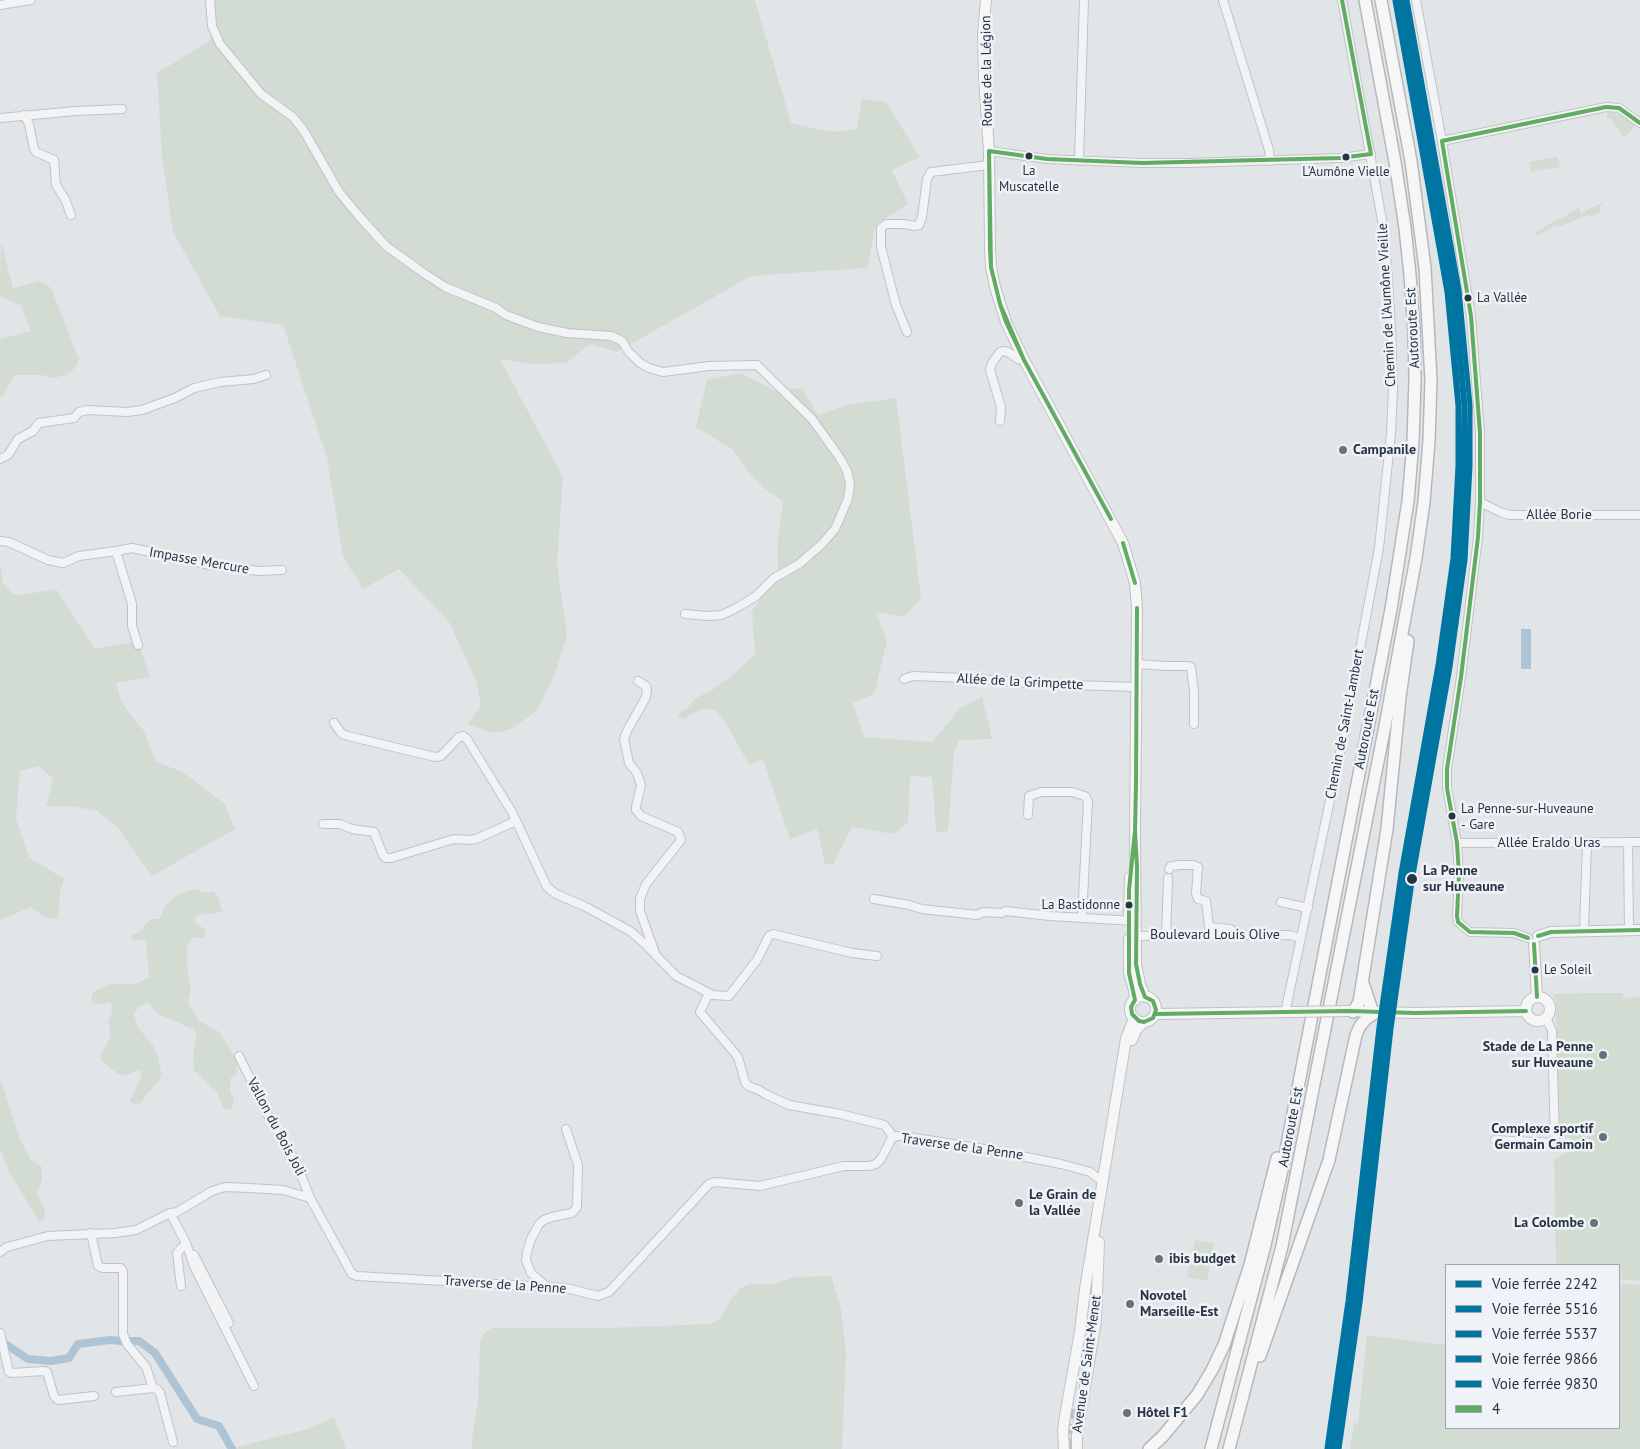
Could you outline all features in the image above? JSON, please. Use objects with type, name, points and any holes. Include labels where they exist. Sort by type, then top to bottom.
[{"type":"highway","name":"Autoroute Est","points":[[1211,1449],[1265,1245],[1284,1161],[1391,609],[1408,501],[1413,442],[1414,332],[1405,228],[1395,162],[1365,0]]},
{"type":"highway","name":"Autoroute Est","points":[[1229,1449],[1282,1246],[1331,1006],[1416,558],[1424,502],[1431,380],[1430,330],[1425,268],[1411,161],[1381,0]]},
{"type":"highway","points":[[1351,1012],[1359,1002],[1387,829],[1400,697],[1411,620],[1416,558]]},
{"type":"highway","points":[[1232,1436],[1328,1160],[1356,1035],[1360,1026],[1374,1013],[1363,979]]},
{"type":"highway","points":[[1149,1449],[1163,1436],[1197,1394],[1212,1370],[1224,1345],[1250,1264],[1307,1045]]},
{"type":"main road","name":"Route de la Légion","points":[[986,0],[983,33],[989,151],[991,268],[1000,304],[1024,360],[1122,543],[1135,583],[1137,664],[1133,936],[1140,998]]},
{"type":"main road","points":[[1537,997],[1533,939],[1551,932],[1640,930]]},
{"type":"main road","points":[[1537,997],[1547,1002],[1549,1009],[1546,1016],[1541,1020],[1533,1020],[1526,1011],[1526,1007],[1530,1000],[1537,997]]},
{"type":"main road","points":[[1140,998],[1150,998],[1156,1005],[1155,1014],[1149,1021],[1138,1021],[1134,1018],[1131,1010],[1140,998]]},
{"type":"main road","points":[[1155,1014],[1526,1011]]},
{"type":"main road","points":[[1105,1186],[1105,1167],[1126,1039],[1134,1018]]},
{"type":"main road","points":[[1105,1186],[1131,1041],[1136,1030],[1144,1022]]},
{"type":"main road","name":"Avenue de Saint-Menet","points":[[1077,1449],[1077,1436],[1096,1320],[1098,1250],[1105,1186]]},
{"type":"main road","name":"Avenue de Saint-Menet","points":[[1064,1449],[1063,1430],[1105,1186]]},
{"type":"main road","points":[[1076,1409],[1089,1332],[1092,1290],[1098,1250]]},
{"type":"main road","name":"Avenue de Saint-Menet","points":[[1069,1398],[1067,1430],[1070,1449]]},
{"type":"street","points":[[0,5],[31,0]]},
{"type":"street","points":[[210,0],[212,26],[220,44],[261,94],[293,117],[304,131],[338,192],[386,246],[425,274],[445,287],[496,308],[506,315],[538,327],[567,333],[611,336],[622,341],[628,351],[640,363],[663,372],[709,366],[757,365],[817,425],[847,470],[850,484],[848,499],[835,529],[822,544],[799,564],[774,578],[756,596],[738,607],[722,615],[686,614]]},
{"type":"street","points":[[1079,161],[1084,0]]},
{"type":"street","points":[[1224,0],[1270,150],[1270,161]]},
{"type":"street","name":"Chemin de l'Aumône Vieille","points":[[1342,0],[1382,220],[1389,288],[1392,388],[1391,433]]},
{"type":"street","points":[[1416,0],[1471,316],[1480,433],[1478,537],[1446,788],[1452,807],[1457,843],[1459,874],[1458,922],[1470,932],[1514,933],[1533,939]]},
{"type":"street","points":[[1442,141],[1606,107],[1619,108],[1640,123]]},
{"type":"street","points":[[0,118],[122,109]]},
{"type":"street","points":[[24,115],[29,124],[34,149],[36,152],[54,160],[56,188],[65,200],[71,215]]},
{"type":"street","points":[[989,151],[1033,158],[1160,163],[1270,161],[1340,158],[1371,154]]},
{"type":"street","points":[[907,332],[896,305],[881,247],[880,228],[886,224],[919,225],[922,217],[927,179],[931,172],[989,165]]},
{"type":"street","points":[[1000,421],[1001,407],[990,370],[992,363],[1000,352],[1003,351],[1024,360]]},
{"type":"street","points":[[0,459],[8,455],[18,440],[33,431],[39,423],[74,418],[79,412],[87,410],[127,412],[142,410],[175,398],[194,388],[220,382],[254,379],[266,375]]},
{"type":"street","name":"Chemin de Saint-Lambert","points":[[1288,1012],[1379,548],[1391,433]]},
{"type":"street","name":"Allée Borie","points":[[1480,502],[1510,515],[1640,516]]},
{"type":"street","name":"Impasse Mercure","points":[[0,541],[9,542],[48,560],[63,563],[79,556],[132,548],[211,566],[259,571],[282,570]]},
{"type":"street","points":[[116,551],[132,604],[132,626],[138,645]]},
{"type":"street","points":[[1137,664],[1191,667],[1194,692],[1194,724]]},
{"type":"street","name":"Allée de la Grimpette","points":[[904,679],[913,676],[1042,684],[1136,687]]},
{"type":"street","points":[[638,681],[646,686],[646,697],[626,730],[624,738],[629,763],[637,773],[641,785],[636,810],[641,816],[678,832],[681,840],[646,884],[640,899],[640,911],[655,955]]},
{"type":"street","points":[[334,723],[342,734],[435,757],[441,756],[458,737],[463,736],[467,739],[503,795],[547,887],[556,894],[586,907],[630,931],[646,944],[676,976],[712,995],[729,996],[757,960],[769,936],[773,934],[863,956],[877,956]]},
{"type":"street","points":[[1028,815],[1029,796],[1041,792],[1072,792],[1085,796],[1088,801],[1082,918]]},
{"type":"street","points":[[322,824],[340,824],[352,829],[374,832],[383,855],[386,858],[391,858],[454,839],[476,839],[516,821]]},
{"type":"street","points":[[1584,930],[1587,842]]},
{"type":"street","points":[[1628,842],[1629,930]]},
{"type":"street","name":"Allée Eraldo Uras","points":[[1457,843],[1640,842]]},
{"type":"street","points":[[1169,869],[1171,866],[1194,864],[1198,867],[1196,893],[1198,899],[1206,901],[1209,928],[1230,928],[1233,934]]},
{"type":"street","points":[[1166,936],[1168,878]]},
{"type":"street","points":[[874,899],[922,909],[977,915],[983,912],[1002,913],[1005,910],[1133,921]]},
{"type":"street","points":[[1281,902],[1308,908]]},
{"type":"street","name":"Boulevard Louis Olive","points":[[1133,936],[1233,934],[1289,935],[1301,938]]},
{"type":"street","points":[[709,993],[700,1012],[734,1049],[748,1086],[789,1105],[840,1114],[884,1125],[892,1138]]},
{"type":"street","points":[[1495,1140],[1555,1143],[1552,1031],[1546,1016]]},
{"type":"street","name":"Vallon du Bois Joli","points":[[239,1056],[269,1117],[296,1162],[310,1198]]},
{"type":"street","points":[[546,1287],[531,1273],[526,1260],[527,1252],[530,1239],[539,1224],[552,1217],[572,1213],[577,1207],[578,1164],[566,1130]]},
{"type":"street","name":"Traverse de la Penne","points":[[310,1198],[352,1274],[357,1276],[546,1287],[583,1291],[598,1296],[609,1292],[709,1184],[715,1182],[760,1186],[844,1166],[869,1166],[876,1164],[881,1159],[892,1138],[903,1136],[1067,1165],[1090,1172],[1105,1186]]},
{"type":"street","points":[[1090,1172],[1105,1167]]},
{"type":"street","points":[[0,1252],[8,1247],[48,1236],[136,1230],[170,1213],[176,1212],[212,1191],[225,1187],[282,1190],[310,1198]]},
{"type":"street","points":[[170,1213],[186,1243],[194,1266],[254,1386]]},
{"type":"street","points":[[91,1233],[98,1266],[103,1268],[121,1268],[123,1271],[123,1334],[127,1344],[146,1367],[153,1388]]},
{"type":"street","points":[[181,1286],[176,1253],[186,1243]]},
{"type":"street","points":[[186,1243],[192,1250],[229,1323]]},
{"type":"street","points":[[0,1333],[9,1372],[47,1372],[54,1396],[58,1400],[94,1396]]},
{"type":"street","points":[[116,1392],[157,1389],[173,1442]]},
{"type":"shaded area","points":[[212,0],[755,0],[791,123],[831,132],[857,129],[862,99],[886,102],[920,157],[892,170],[908,204],[876,224],[867,268],[751,276],[617,352],[590,344],[566,363],[531,364],[500,359],[563,477],[557,564],[567,636],[555,673],[538,710],[511,729],[493,733],[468,724],[481,706],[476,680],[449,622],[399,569],[363,589],[343,557],[327,458],[283,325],[220,316],[173,232],[162,156],[157,73],[211,40]]},
{"type":"shaded area","points":[[1611,112],[1634,121],[1635,124],[1632,130],[1624,138],[1611,119],[1607,118],[1607,113]]},
{"type":"shaded area","points":[[1557,157],[1560,167],[1531,172],[1529,162]]},
{"type":"shaded area","points":[[1607,200],[1600,206],[1601,211],[1593,216],[1587,215],[1537,235],[1534,233],[1579,207],[1581,213]]},
{"type":"shaded area","points":[[1,241],[13,288],[40,281],[51,288],[79,359],[76,367],[67,375],[53,378],[42,375],[15,375],[2,397],[0,396],[0,339],[31,331],[21,306],[0,296]]},
{"type":"shaded area","points":[[740,373],[776,391],[802,388],[818,415],[847,405],[896,398],[921,598],[904,617],[876,612],[887,641],[874,694],[853,703],[864,737],[933,742],[959,709],[982,696],[992,739],[959,740],[954,753],[948,831],[936,832],[932,777],[910,776],[908,823],[893,834],[852,827],[833,864],[825,864],[817,829],[790,839],[763,759],[749,765],[725,721],[717,712],[708,708],[700,710],[684,719],[678,717],[680,712],[687,708],[696,698],[712,690],[734,674],[755,654],[752,611],[771,584],[778,570],[778,539],[783,501],[765,489],[750,474],[733,450],[696,427],[707,380]]},
{"type":"shaded area","points":[[0,564],[3,583],[12,593],[21,595],[56,589],[95,649],[138,641],[150,677],[116,683],[122,703],[144,731],[156,762],[183,772],[225,804],[235,829],[152,876],[117,827],[97,811],[69,806],[46,806],[53,779],[39,766],[20,771],[16,819],[29,857],[64,879],[60,893],[58,919],[46,918],[31,907],[0,920]]},
{"type":"shaded area","points":[[191,890],[199,890],[204,893],[213,891],[217,895],[223,912],[199,915],[194,918],[197,924],[206,930],[203,939],[193,937],[187,946],[187,965],[191,991],[188,1003],[199,1021],[218,1031],[237,1059],[237,1074],[230,1079],[230,1091],[234,1100],[231,1110],[223,1108],[217,1092],[194,1070],[193,1056],[197,1035],[193,1029],[157,1014],[149,1003],[140,1005],[134,1014],[137,1026],[154,1047],[162,1076],[140,1103],[134,1104],[130,1101],[141,1078],[140,1070],[123,1076],[101,1060],[102,1052],[111,1035],[108,1021],[112,1013],[111,1003],[96,1004],[91,1000],[93,992],[111,984],[133,984],[149,978],[146,942],[140,939],[133,940],[131,936],[142,930],[146,923],[152,919],[159,919],[165,906],[177,895]]},
{"type":"shaded area","name":"Complexe sportif Germain Camoin","points":[[1623,993],[1623,998],[1640,997],[1640,1281],[1620,1279],[1620,1264],[1556,1264],[1554,1160],[1571,1149],[1573,1139],[1559,1136],[1556,1001],[1552,994]]},
{"type":"shaded area","points":[[0,1077],[19,1137],[31,1160],[42,1167],[42,1179],[37,1194],[44,1207],[45,1218],[39,1221],[9,1172],[0,1149]]},
{"type":"shaded area","points":[[1195,1240],[1214,1243],[1207,1281],[1187,1277]]},
{"type":"shaded area","points":[[831,1276],[841,1309],[846,1353],[842,1449],[472,1449],[478,1401],[480,1341],[483,1334],[492,1328],[606,1328],[710,1324],[720,1319],[731,1299],[741,1288],[749,1284],[774,1284],[795,1277]]},
{"type":"shaded area","points":[[1620,1283],[1640,1285],[1640,1449],[1350,1449],[1354,1423],[1358,1423],[1367,1335],[1445,1345],[1445,1429],[1620,1429]]},
{"type":"shaded area","points":[[334,1417],[346,1449],[230,1449],[308,1429]]},
{"type":"water","points":[[1521,629],[1531,629],[1531,669],[1521,669]]},
{"type":"waterway","points":[[7,1345],[28,1359],[51,1361],[69,1358],[78,1344],[110,1340],[121,1341]]},
{"type":"waterway","points":[[130,1341],[139,1341],[155,1353],[197,1419],[219,1426],[232,1449]]},
{"type":"tunnel","points":[[1070,1449],[1076,1409]]},
{"type":"rail line","name":"5537","points":[[1329,1449],[1350,1301],[1382,1027],[1403,873],[1440,666],[1455,559],[1460,465],[1459,407],[1449,292],[1397,0]]},
{"type":"rail line","name":"2242","points":[[1333,1449],[1354,1302],[1385,1028],[1407,874],[1444,666],[1459,559],[1464,466],[1464,406],[1453,291],[1401,0]]},
{"type":"rail line","name":"9830","points":[[1335,1449],[1356,1302],[1388,1028],[1409,874],[1446,667],[1461,560],[1466,465],[1465,406],[1455,291],[1403,0]]},
{"type":"rail line","name":"5516","points":[[1339,1449],[1360,1303],[1391,1029],[1413,875],[1450,667],[1465,560],[1470,466],[1470,405],[1459,290],[1407,0]]},
{"type":"rail line","name":"9866","points":[[1327,1448],[1348,1301],[1379,1027],[1401,873],[1438,665],[1453,558],[1458,466],[1458,406],[1447,292],[1395,1]]},
{"type":"transit line","name":"4","points":[[1342,0],[1371,154]]},
{"type":"transit line","name":"4","points":[[1528,938],[1514,933],[1470,932],[1458,922],[1457,916],[1459,874],[1457,843],[1447,788],[1447,769],[1461,677],[1478,537],[1480,433],[1471,316],[1442,141],[1606,107],[1619,108],[1640,123]]},
{"type":"transit line","name":"4","points":[[989,151],[991,267],[990,249],[989,151]]},
{"type":"transit line","name":"4","points":[[989,151],[1047,159],[1142,163],[1340,158],[1371,154]]},
{"type":"transit line","name":"4","points":[[991,267],[1000,304]]},
{"type":"transit line","name":"4","points":[[991,267],[1000,304]]},
{"type":"transit line","name":"4","points":[[1000,304],[1024,360]]},
{"type":"transit line","name":"4","points":[[1000,304],[1006,322],[1024,360]]},
{"type":"transit line","name":"4","points":[[1024,360],[1111,519]]},
{"type":"transit line","name":"4","points":[[1024,360],[1111,519]]},
{"type":"transit line","name":"4","points":[[1123,543],[1135,583]]},
{"type":"transit line","name":"4","points":[[1123,543],[1135,583]]},
{"type":"transit line","name":"4","points":[[1136,785],[1137,608]]},
{"type":"transit line","name":"4","points":[[1136,785],[1137,608]]},
{"type":"transit line","name":"4","points":[[1135,831],[1136,785]]},
{"type":"transit line","name":"4","points":[[1135,831],[1136,785]]},
{"type":"transit line","name":"4","points":[[1135,831],[1137,867],[1136,964],[1145,997],[1153,1001],[1156,1010],[1153,1018],[1144,1022],[1139,1021],[1132,1014],[1131,1007],[1135,1000],[1129,973],[1129,890],[1135,831]]},
{"type":"transit line","name":"4","points":[[1538,936],[1551,932],[1640,930]]},
{"type":"transit line","name":"4","points":[[1534,944],[1537,997]]},
{"type":"transit line","name":"4","points":[[1155,1014],[1526,1011]]},
{"type":"place","name":"La Muscatelle","points":[[1029,156]]},
{"type":"place","name":"L'Aumône Vielle","points":[[1346,157]]},
{"type":"place","name":"La Vallée","points":[[1468,298]]},
{"type":"place","name":"Campanile","points":[[1343,450]]},
{"type":"place","name":"La Penne-sur-Huveaune - Gare","points":[[1452,816]]},
{"type":"place","name":"La Penne sur Huveaune","points":[[1412,879]]},
{"type":"place","name":"La Bastidonne","points":[[1129,905]]},
{"type":"place","name":"Le Soleil","points":[[1535,970]]},
{"type":"place","name":"Stade de La Penne sur Huveaune","points":[[1603,1055]]},
{"type":"place","name":"Complexe sportif Germain Camoin","points":[[1603,1137]]},
{"type":"place","name":"Le Grain de la Vallée","points":[[1019,1203]]},
{"type":"place","name":"La Colombe","points":[[1594,1223]]},
{"type":"place","name":"ibis budget","points":[[1159,1259]]},
{"type":"place","name":"Novotel Marseille-Est","points":[[1130,1304]]},
{"type":"place","name":"Hôtel F1","points":[[1127,1413]]}]
